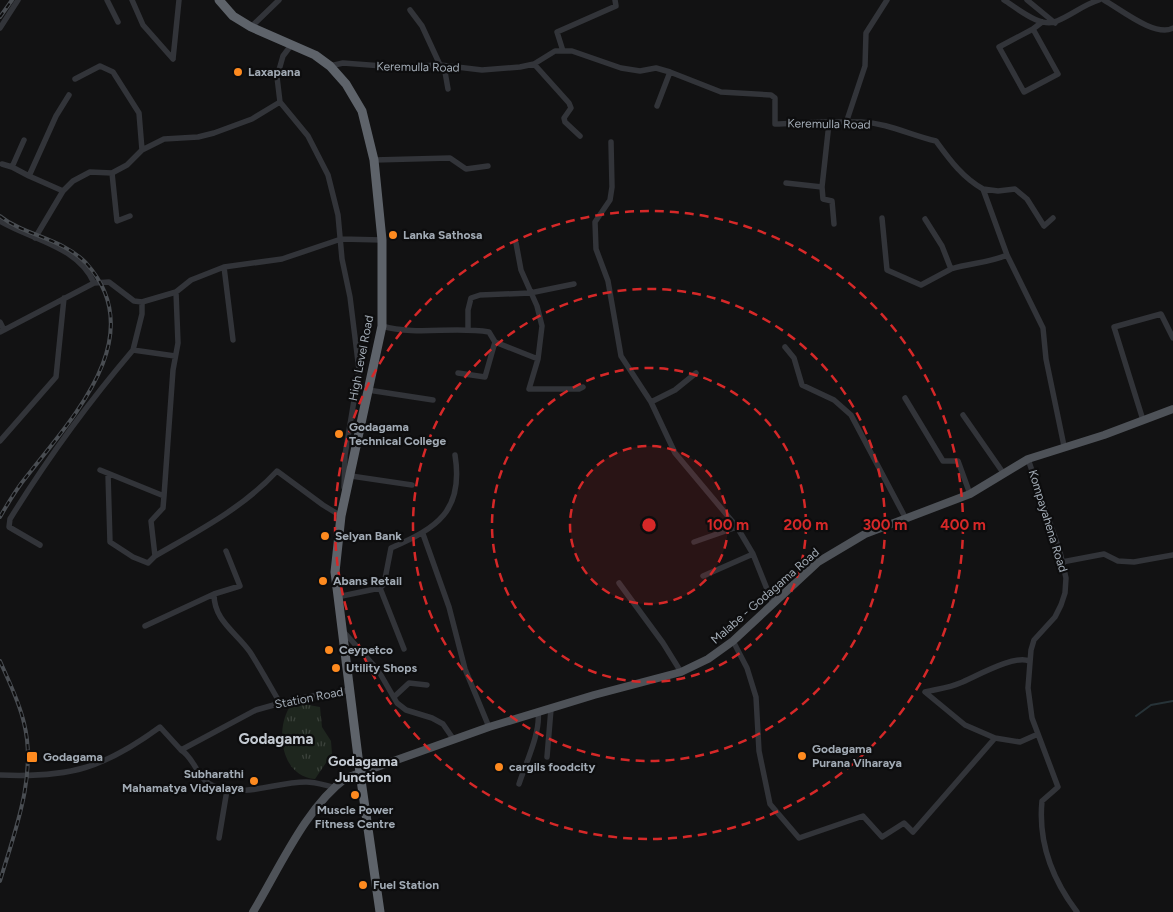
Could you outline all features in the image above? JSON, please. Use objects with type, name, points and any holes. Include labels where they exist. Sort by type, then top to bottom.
[{"type":"highway","name":"High Level Road","points":[[219,0],[233,16],[251,27],[315,55],[330,66],[346,84],[362,111],[374,160],[382,240],[382,326],[342,511],[336,556],[337,598],[344,631],[360,773],[380,912]]},
{"type":"main road","name":"Malabe - Godagama Road","points":[[333,787],[346,778],[489,728],[538,712],[681,672],[708,659],[733,641],[818,562],[865,534],[905,517],[970,494],[1028,459],[1173,409]]},
{"type":"main road","points":[[253,912],[313,811],[333,787]]},
{"type":"street","points":[[0,28],[18,0]]},
{"type":"street","points":[[107,0],[118,22]]},
{"type":"street","points":[[132,0],[143,24],[173,59],[179,0]]},
{"type":"street","points":[[251,27],[280,0]]},
{"type":"street","points":[[563,51],[557,32],[616,6],[615,0]]},
{"type":"street","points":[[846,123],[866,66],[866,33],[887,0]]},
{"type":"street","points":[[1004,0],[1042,22],[1055,23],[1087,4],[1099,0]]},
{"type":"street","points":[[1027,0],[1055,23]]},
{"type":"street","points":[[1104,0],[1149,27],[1172,29]]},
{"type":"street","points":[[410,10],[422,26],[442,66],[448,89]]},
{"type":"street","points":[[1033,29],[1058,74],[1024,92],[999,47],[1033,29],[1042,22]]},
{"type":"street","points":[[108,474],[110,542],[133,557],[148,562],[233,510],[263,487],[277,471],[323,505],[342,511],[345,455],[359,370],[338,215],[328,175],[308,136],[280,102],[277,77],[283,56],[292,44]]},
{"type":"street","name":"Keremulla Road","points":[[330,66],[343,64],[442,66],[482,70],[534,64],[555,51],[563,51],[584,54],[621,68],[640,71],[656,68],[721,92],[771,95],[775,98],[775,124],[862,122],[903,129],[910,135],[936,141],[969,181],[983,189],[998,191],[1015,189],[1027,199],[1044,226],[1053,218]]},
{"type":"street","points":[[534,64],[569,103],[571,108],[564,118],[565,122],[580,136]]},
{"type":"street","points":[[75,79],[100,66],[113,72],[139,113],[142,150]]},
{"type":"street","points":[[657,106],[670,72]]},
{"type":"street","points":[[29,176],[56,116],[69,96]]},
{"type":"street","points":[[34,238],[62,191],[74,181],[90,172],[112,173],[127,165],[142,150],[164,139],[198,137],[214,133],[252,119],[280,102]]},
{"type":"street","points":[[829,123],[822,187],[823,198],[832,201],[834,224]]},
{"type":"street","points":[[12,167],[24,140]]},
{"type":"street","points":[[611,142],[612,188],[610,200],[595,222],[596,248],[608,281],[621,356],[651,402],[676,453],[737,527],[753,554],[773,604]]},
{"type":"street","points":[[374,160],[450,158],[466,170],[488,166]]},
{"type":"street","points":[[2,164],[62,191]]},
{"type":"street","points":[[112,173],[117,221],[130,216]]},
{"type":"street","points":[[786,183],[822,187]]},
{"type":"street","points":[[983,189],[1007,256],[1043,328],[1046,359],[1064,446]]},
{"type":"street","points":[[882,218],[887,270],[921,285],[952,269],[970,264],[995,261],[1007,256]]},
{"type":"street","points":[[925,219],[942,246],[952,269]]},
{"type":"street","points":[[0,222],[64,250],[90,274],[94,283]]},
{"type":"street","points":[[0,322],[2,331],[94,283],[109,282],[134,301],[142,302],[176,292],[190,280],[224,267],[282,259],[341,239],[382,240]]},
{"type":"street","points":[[516,243],[521,270],[537,306],[542,326],[538,359],[529,389],[579,389],[583,387]]},
{"type":"street","points":[[224,267],[234,340]]},
{"type":"street","points":[[468,328],[470,298],[480,295],[530,293],[574,284]]},
{"type":"street","points":[[155,556],[151,521],[163,508],[178,343],[176,292]]},
{"type":"street","points":[[0,442],[56,377],[64,298]]},
{"type":"street","points":[[40,545],[9,527],[10,519],[75,422],[108,377],[133,350],[142,314],[142,302]]},
{"type":"street","points":[[1143,420],[1114,327],[1161,314],[1173,338]]},
{"type":"street","points":[[382,326],[413,331],[468,328],[489,332],[496,342],[538,359]]},
{"type":"street","points":[[458,373],[485,377],[496,342]]},
{"type":"street","points":[[785,347],[794,358],[802,384],[834,400],[851,415],[905,517]]},
{"type":"street","points":[[133,350],[176,356]]},
{"type":"street","points":[[651,402],[675,390],[696,373]]},
{"type":"street","points":[[368,390],[433,400]]},
{"type":"street","points":[[905,398],[943,461],[958,461],[970,494]]},
{"type":"street","points":[[963,414],[1004,474]]},
{"type":"street","points":[[337,598],[380,588],[384,584],[391,548],[423,534],[448,510],[456,495],[458,473],[455,455]]},
{"type":"street","name":"Kompayahena Road","points":[[1028,459],[1066,578],[1063,599],[1055,617],[1034,640],[1029,661],[1028,688],[1032,718],[1058,787],[1042,801],[1043,837],[1047,859],[1058,883],[1077,912]]},
{"type":"street","points":[[100,470],[164,496]]},
{"type":"street","points":[[351,476],[412,485]]},
{"type":"street","points":[[694,542],[737,527]]},
{"type":"street","points":[[423,534],[449,607],[464,668],[489,728]]},
{"type":"street","points":[[146,626],[214,594],[240,586],[226,550]]},
{"type":"street","points":[[703,576],[753,554]]},
{"type":"street","points":[[1062,562],[1104,554],[1118,561],[1134,562],[1173,555]]},
{"type":"street","points":[[619,583],[663,643],[681,672]]},
{"type":"street","points":[[380,588],[404,648]]},
{"type":"street","points":[[214,594],[214,606],[219,618],[249,651],[280,703]]},
{"type":"street","points":[[344,631],[378,670],[398,703],[406,710],[432,718],[443,724],[454,740]]},
{"type":"street","points":[[733,641],[747,668],[756,697],[759,752],[770,804],[799,838],[863,816],[882,837],[904,823],[913,832],[995,738]]},
{"type":"street","points":[[1029,661],[1025,659],[1013,661],[958,684],[925,692],[965,725],[995,738],[1020,742],[1038,734]]},
{"type":"street","points":[[394,696],[409,683],[426,685]]},
{"type":"street","name":"Station Road","points":[[181,750],[256,710],[295,699],[350,690]]},
{"type":"street","points":[[547,758],[551,709]]},
{"type":"street","points":[[519,784],[539,719],[538,712]]},
{"type":"street","points":[[0,775],[47,775],[85,769],[141,741],[160,727],[185,753],[197,772],[212,786],[228,790],[265,790],[288,783],[308,782],[333,787]]},
{"type":"street","points":[[219,838],[228,790]]},
{"type":"green space","points":[[303,704],[320,707],[322,727],[331,741],[332,754],[315,779],[304,776],[295,770],[284,752],[282,740],[285,718],[289,708]]},
{"type":"waterway","points":[[1136,716],[1151,705],[1173,701]]},
{"type":"railway","points":[[0,17],[12,0]]},
{"type":"railway","points":[[0,216],[10,223],[66,248],[86,263],[104,291],[111,319],[108,347],[98,376],[64,429],[9,501],[0,517]]},
{"type":"railway","points":[[0,661],[22,715],[28,763],[18,823],[0,881]]},
{"type":"place","name":"Laxapana","points":[[238,72]]},
{"type":"place","name":"Lanka Sathosa","points":[[393,235]]},
{"type":"place","name":"Godagama Technical College","points":[[339,434]]},
{"type":"place","name":"Selyan Bank","points":[[325,536]]},
{"type":"place","name":"Abans Retail","points":[[323,581]]},
{"type":"place","name":"Ceypetco","points":[[329,650]]},
{"type":"place","name":"Utility Shops","points":[[336,668]]},
{"type":"place","name":"Godagama Purana Viharaya","points":[[802,756]]},
{"type":"place","name":"Godagama","points":[[32,757]]},
{"type":"place","name":"cargils foodcity","points":[[499,767]]},
{"type":"place","name":"Subharathi Mahamatya Vidyalaya","points":[[254,781]]},
{"type":"place","name":"Muscle Power Fitness Centre","points":[[355,795]]},
{"type":"place","name":"Fuel Station","points":[[363,885]]},
{"type":"district","name":"Godagama","points":[[276,739]]},
{"type":"district","name":"Godagama Junction","points":[[363,770]]}]
